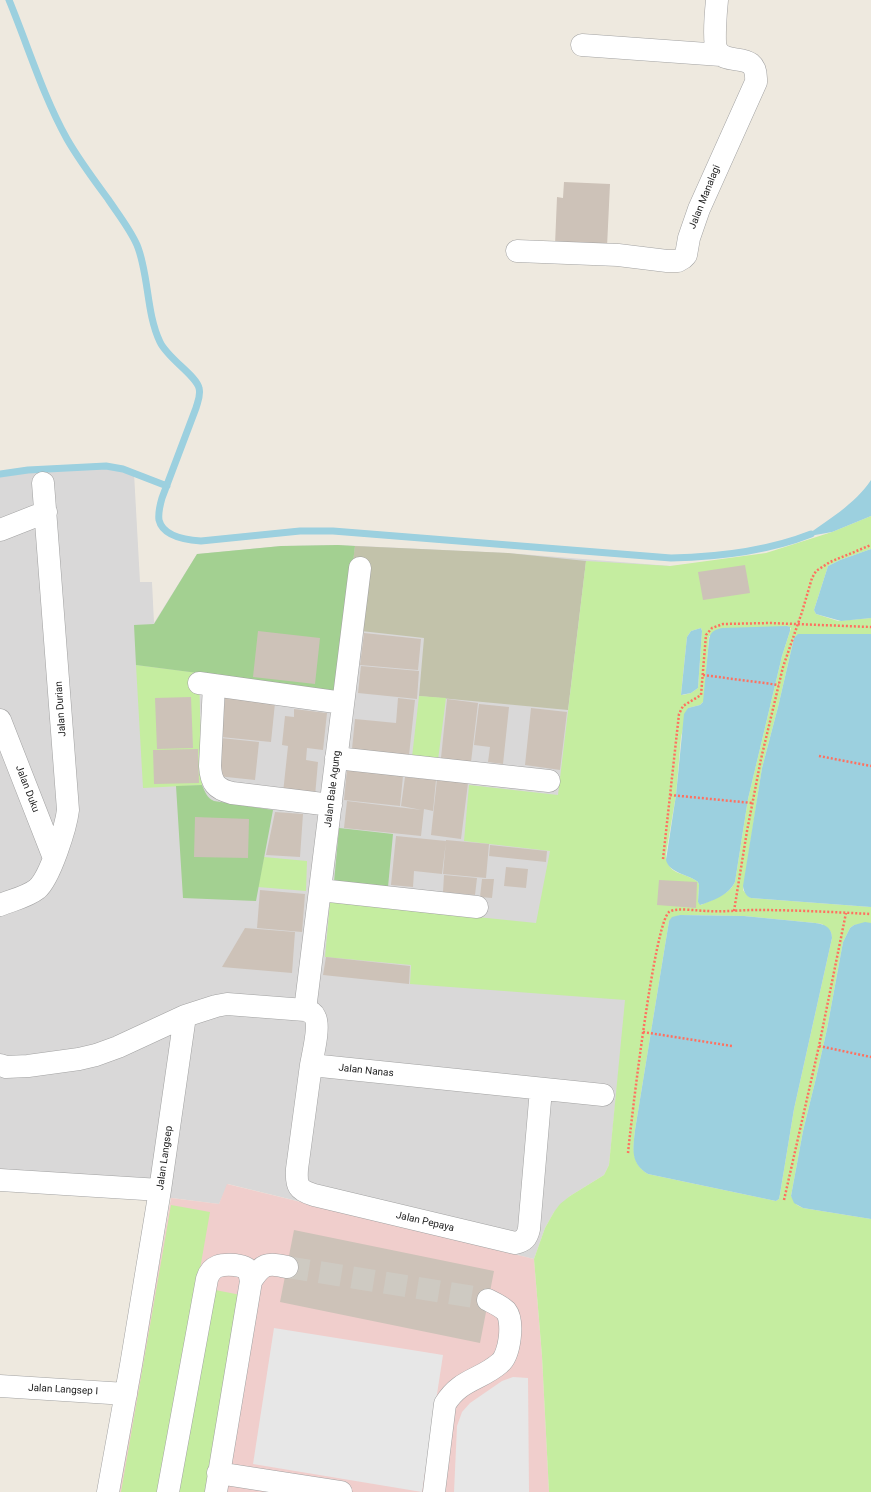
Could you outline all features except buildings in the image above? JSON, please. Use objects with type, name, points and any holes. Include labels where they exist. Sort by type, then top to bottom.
[{"type":"street","points":[[717,0],[716,48],[722,55]]},
{"type":"street","points":[[582,46],[722,55]]},
{"type":"street","name":"Jalan Manalagi","points":[[517,251],[618,255],[667,261],[678,261],[684,258],[686,255],[689,238],[702,204],[756,82],[756,72],[751,64],[722,55]]},
{"type":"street","name":"Jalan Durian","points":[[0,905],[36,890],[42,884],[54,858],[67,818],[68,799],[43,483]]},
{"type":"street","points":[[0,530],[46,512]]},
{"type":"street","name":"Jalan Bale Agung","points":[[305,1010],[360,568]]},
{"type":"street","points":[[331,805],[232,793],[219,789],[212,780],[210,766],[206,684],[343,703]]},
{"type":"street","name":"Jalan Duku","points":[[0,720],[54,858]]},
{"type":"street","points":[[336,758],[549,781]]},
{"type":"street","points":[[320,890],[477,908]]},
{"type":"street","points":[[0,1065],[6,1067],[28,1066],[79,1059],[96,1055],[118,1047],[203,1009],[228,1004],[305,1010],[311,1012],[316,1020],[311,1065]]},
{"type":"street","name":"Jalan Langsep","points":[[108,1492],[160,1190],[185,1016]]},
{"type":"street","name":"Jalan Nanas","points":[[311,1065],[603,1096]]},
{"type":"street","name":"Jalan Pepaya","points":[[311,1065],[296,1179],[300,1189],[314,1196],[515,1243],[521,1242],[525,1239],[529,1229],[541,1089]]},
{"type":"street","points":[[0,1180],[160,1190]]},
{"type":"street","points":[[168,1492],[209,1273],[213,1268],[224,1264],[241,1266],[247,1269],[250,1274],[251,1281],[217,1483],[341,1492]]},
{"type":"street","points":[[251,1281],[257,1272],[268,1264],[276,1264],[287,1267]]},
{"type":"street","points":[[434,1492],[445,1404],[462,1385],[502,1362],[507,1353],[510,1329],[509,1318],[506,1312],[498,1305],[488,1300]]},
{"type":"street","name":"Jalan Langsep I","points":[[0,1386],[126,1394]]},
{"type":"path","points":[[734,911],[761,759],[783,667],[812,578],[816,571],[837,559],[871,545]]},
{"type":"path","points":[[663,859],[680,710],[689,701],[700,696],[706,635],[712,628],[723,624],[770,623],[871,626]]},
{"type":"path","points":[[703,675],[779,685]]},
{"type":"path","points":[[819,756],[871,766]]},
{"type":"path","points":[[670,795],[752,803]]},
{"type":"path","points":[[628,1154],[643,1032],[660,934],[665,917],[668,913],[679,910],[708,912],[734,911],[871,914]]},
{"type":"path","points":[[784,1200],[819,1046],[846,913]]},
{"type":"path","points":[[643,1032],[732,1046]]},
{"type":"path","points":[[819,1046],[871,1057]]},
{"type":"shaded area","points":[[106,466],[123,469],[134,473],[140,582],[152,582],[154,623],[197,554],[281,546],[338,545],[508,553],[670,566],[609,1165],[604,1175],[570,1196],[554,1212],[545,1228],[534,1259],[228,1184],[219,1204],[148,1195],[0,1189],[0,474],[28,470]]},
{"type":"shaded area","points":[[355,546],[508,553],[586,561],[568,710],[419,696],[424,638],[361,631],[353,560]]},
{"type":"shaded area","points":[[227,1184],[534,1259],[542,1356],[549,1492],[119,1492],[171,1198],[219,1204]]},
{"type":"shaded area","points":[[274,1328],[443,1355],[422,1492],[253,1464]]},
{"type":"shaded area","points":[[513,1377],[528,1378],[529,1492],[454,1492],[457,1426],[462,1412],[470,1403],[502,1381]]},
{"type":"green space","points":[[871,516],[871,549],[828,566],[814,610],[816,614],[838,621],[871,618],[871,634],[800,634],[794,638],[762,768],[743,890],[751,898],[871,907],[871,923],[854,925],[850,928],[843,942],[827,1029],[803,1131],[791,1196],[797,1205],[803,1208],[871,1219],[871,1492],[549,1492],[542,1356],[534,1259],[545,1228],[560,1204],[604,1175],[609,1165],[625,1000],[410,984],[411,965],[325,957],[330,902],[536,923],[550,851],[464,841],[469,785],[558,795],[586,561],[670,566],[766,553],[832,532]],"holes":[[[787,626],[791,628],[782,656],[748,799],[735,882],[725,893],[701,905],[698,902],[698,882],[673,870],[669,866],[666,854],[676,795],[681,737],[688,708],[700,705],[704,701],[709,636]],[[701,628],[698,688],[691,693],[683,695],[681,694],[687,637],[691,631]],[[680,915],[744,916],[822,924],[831,932],[832,938],[794,1109],[779,1199],[776,1201],[648,1174],[642,1170],[634,1155],[635,1130],[669,921]]]},
{"type":"green space","points":[[281,546],[355,546],[337,691],[136,665],[134,625],[154,624],[197,554]]},
{"type":"green space","points":[[136,665],[199,673],[202,785],[143,788]]},
{"type":"green space","points":[[419,696],[446,698],[438,760],[412,757]]},
{"type":"green space","points":[[202,785],[208,796],[214,801],[273,810],[256,901],[183,898],[176,786]]},
{"type":"green space","points":[[339,828],[393,834],[388,887],[334,882]]},
{"type":"green space","points":[[264,857],[307,861],[306,891],[258,887]]},
{"type":"green space","points":[[171,1205],[210,1212],[161,1492],[121,1492]]},
{"type":"green space","points":[[210,1289],[241,1295],[207,1492],[175,1492]]},
{"type":"water","points":[[871,480],[871,516],[832,532],[804,537],[832,518],[849,504],[865,489]]},
{"type":"water","points":[[871,549],[871,618],[841,621],[816,614],[814,610],[828,566]]},
{"type":"water","points":[[790,627],[790,631],[782,656],[748,799],[735,882],[729,891],[700,905],[698,902],[698,882],[675,871],[666,860],[676,795],[684,714],[688,708],[700,705],[703,702],[709,640],[710,635],[713,632],[722,628]]},
{"type":"water","points":[[701,628],[698,688],[691,693],[681,695],[687,637],[691,631]]},
{"type":"water","points":[[798,634],[871,634],[871,907],[751,898],[747,895],[743,888],[762,768],[794,638]]},
{"type":"water","points":[[680,915],[744,916],[815,923],[824,925],[831,931],[832,938],[794,1109],[779,1199],[776,1201],[648,1174],[642,1170],[635,1160],[633,1149],[635,1130],[669,921],[672,917]]},
{"type":"water","points":[[865,922],[871,923],[871,1219],[803,1208],[794,1203],[791,1196],[803,1131],[827,1029],[843,942],[850,928],[854,925]]},
{"type":"waterway","points":[[9,0],[58,123],[76,155],[124,222],[137,245],[144,268],[152,319],[160,342],[169,355],[193,378],[200,391],[196,408],[160,506],[159,520],[161,526],[170,534],[189,540],[201,541],[300,531],[333,531],[671,558],[707,556],[760,549],[778,545],[811,534]]},
{"type":"waterway","points":[[0,474],[28,470],[106,466],[123,469],[167,486]]},
{"type":"tunnel","points":[[287,1267],[488,1300]]}]
